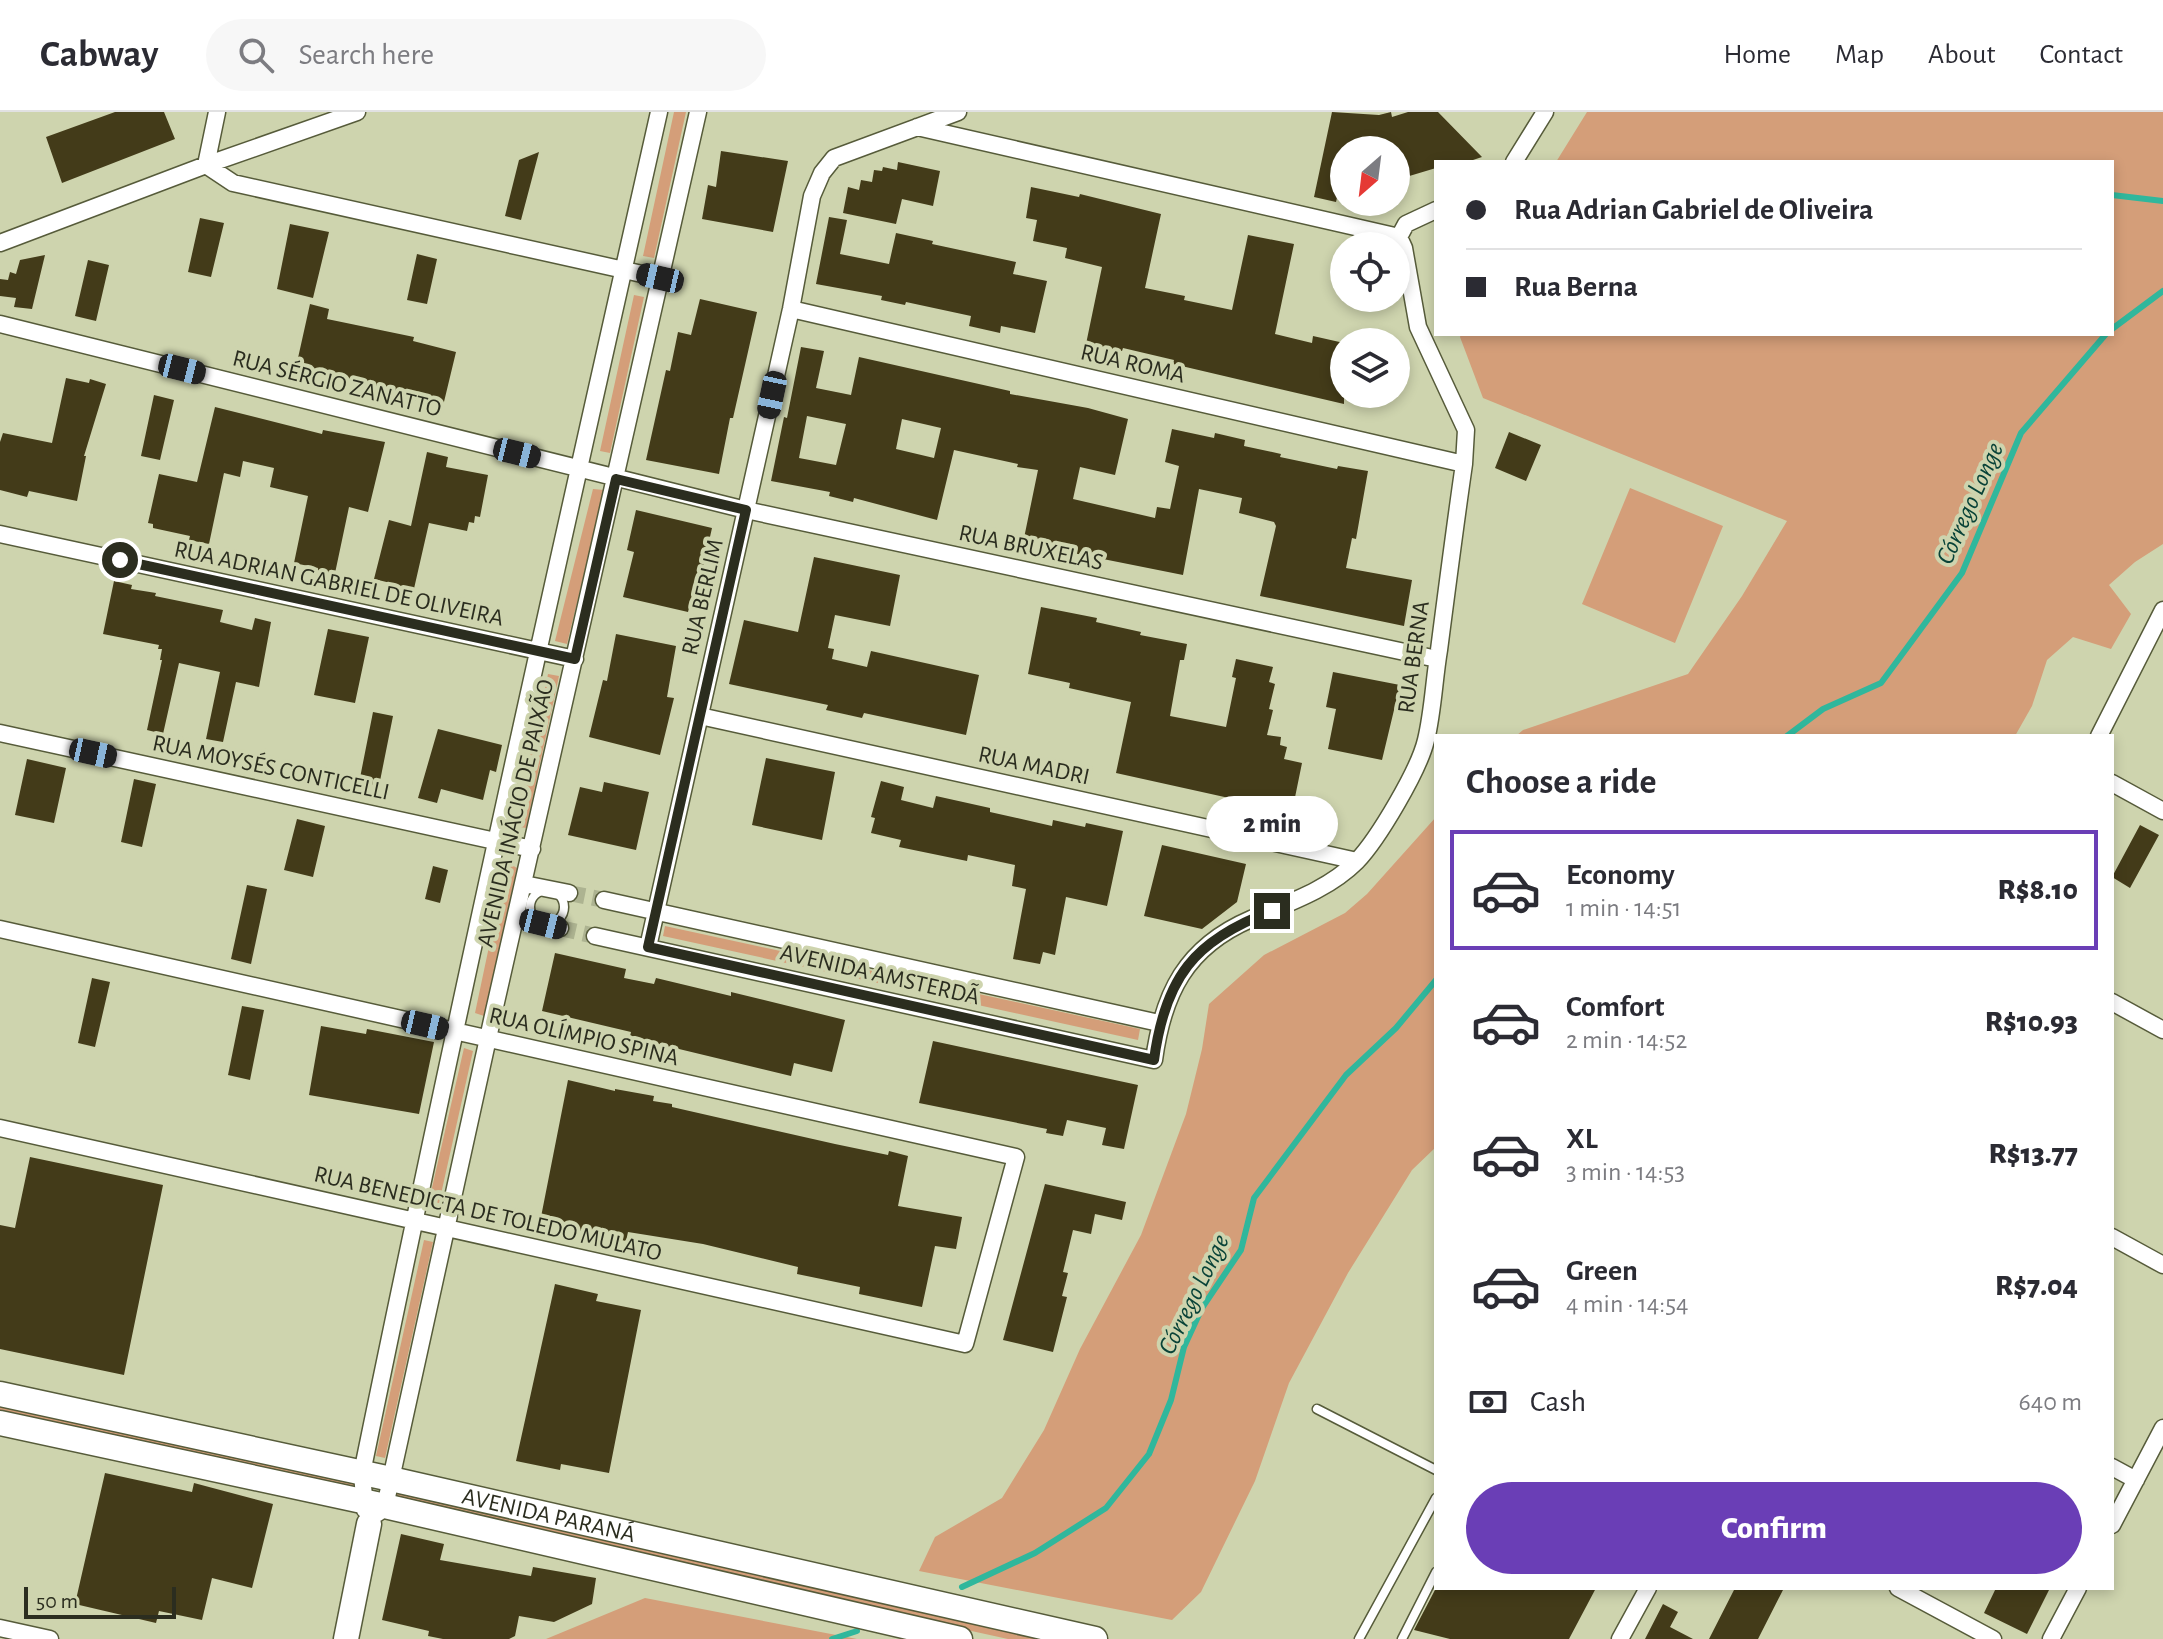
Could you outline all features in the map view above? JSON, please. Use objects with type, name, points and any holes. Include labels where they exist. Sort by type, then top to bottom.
[{"type":"main road","name":"AVENIDA PARANÁ","points":[[0,1394],[391,1479],[1095,1639]]},
{"type":"main road","name":"AVENIDA PARANÁ","points":[[0,1423],[372,1510],[960,1639]]},
{"type":"main road","points":[[346,1639],[372,1510]]},
{"type":"street","points":[[206,165],[217,112]]},
{"type":"street","points":[[0,243],[357,112]]},
{"type":"street","name":"AVENIDA INÁCIO DE PAIXÃO","points":[[372,1510],[362,1473],[413,1221],[659,112]]},
{"type":"street","name":"AVENIDA INÁCIO DE PAIXÃO","points":[[372,1510],[391,1479],[698,112]]},
{"type":"street","name":"RUA BERLIM","points":[[648,947],[791,309],[812,196],[822,173],[834,158],[958,112]]},
{"type":"street","points":[[1515,160],[1545,112]]},
{"type":"street","points":[[917,127],[1377,232]]},
{"type":"street","points":[[206,165],[233,183],[660,278]]},
{"type":"street","points":[[1402,232],[1406,224],[1434,211]]},
{"type":"street","name":"RUA BERNA","points":[[1154,1060],[1159,1023],[1179,978],[1208,942],[1249,920],[1294,903],[1357,861],[1399,800],[1426,742],[1466,430],[1418,327],[1410,282]]},
{"type":"street","name":"RUA ROMA","points":[[791,309],[1464,464]]},
{"type":"street","name":"RUA SÉRGIO ZANATTO","points":[[0,324],[616,479]]},
{"type":"street","name":"RUA BRUXELAS","points":[[616,479],[746,510],[1437,659]]},
{"type":"street","name":"RUA ADRIAN GABRIEL DE OLIVEIRA","points":[[0,534],[575,659]]},
{"type":"street","points":[[2100,734],[2163,610]]},
{"type":"street","name":"RUA MADRI","points":[[700,716],[1357,861]]},
{"type":"street","name":"RUA MOYSÉS CONTICELLI","points":[[0,733],[532,849]]},
{"type":"street","points":[[2114,784],[2163,811]]},
{"type":"street","points":[[524,884],[569,893]]},
{"type":"street","name":"AVENIDA AMSTERDÃ","points":[[604,900],[1159,1023]]},
{"type":"street","points":[[516,917],[552,926]]},
{"type":"street","name":"RUA OLÍMPIO SPINA","points":[[0,929],[1016,1157],[965,1344]]},
{"type":"street","name":"AVENIDA AMSTERDÃ","points":[[595,936],[1154,1060]]},
{"type":"street","points":[[2114,1003],[2163,1030]]},
{"type":"street","name":"RUA BENEDICTA DE TOLEDO MULATO","points":[[0,1128],[965,1344]]},
{"type":"street","points":[[2114,1238],[2163,1265]]},
{"type":"street","points":[[2114,1521],[2163,1428]]},
{"type":"street","points":[[2114,1468],[2136,1480]]},
{"type":"street","points":[[1620,1639],[1647,1590]]},
{"type":"street","points":[[1902,1590],[1993,1639]]},
{"type":"street","points":[[2051,1639],[2077,1590]]},
{"type":"street","points":[[0,1628],[50,1639]]},
{"type":"lane","points":[[551,890],[564,902],[563,914],[552,926],[534,917],[531,900],[540,892],[551,890]]},
{"type":"lane","points":[[1317,1409],[1434,1469]]},
{"type":"lane","points":[[1359,1639],[1434,1502]]},
{"type":"lane","points":[[1402,1639],[1434,1576]]},
{"type":"shaded area","points":[[674,112],[686,112],[654,258],[643,256]]},
{"type":"shaded area","points":[[1587,112],[2163,112],[2163,544],[2135,562],[2109,585],[2131,614],[2111,649],[2073,637],[2047,660],[2032,706],[2016,734],[1518,734],[1688,674],[1742,596],[1787,521],[1483,398],[1460,336],[2114,336],[2114,160],[1557,160]]},
{"type":"shaded area","points":[[634,295],[644,297],[610,453],[600,451]]},
{"type":"shaded area","points":[[1630,488],[1723,526],[1675,643],[1582,604]]},
{"type":"shaded area","points":[[593,489],[604,490],[567,644],[555,641]]},
{"type":"shaded area","points":[[548,674],[559,676],[526,828],[515,826]]},
{"type":"shaded area","points":[[1434,819],[1434,1149],[1412,1170],[1348,1273],[1289,1383],[1255,1481],[1201,1592],[1172,1620],[919,1571],[935,1537],[1002,1498],[1044,1430],[1080,1349],[1141,1235],[1186,1114],[1209,1004],[1264,955],[1345,913],[1367,894]]},
{"type":"shaded area","points":[[510,864],[517,868],[484,1016],[475,1013],[506,866]]},
{"type":"shaded area","points":[[665,926],[1140,1029],[1138,1040],[663,936]]},
{"type":"shaded area","points":[[464,1048],[473,1051],[439,1203],[429,1201]]},
{"type":"shaded area","points":[[424,1240],[433,1242],[385,1458],[376,1456]]},
{"type":"shaded area","points":[[0,1404],[359,1484],[362,1489],[0,1415]]},
{"type":"shaded area","points":[[395,1493],[1059,1639],[1008,1639],[393,1504]]},
{"type":"shaded area","points":[[645,1598],[857,1639],[546,1639]]},
{"type":"building","points":[[115,112],[164,112],[175,139],[62,183],[46,137]]},
{"type":"building","points":[[1332,112],[1379,115],[1391,112],[1392,117],[1408,112],[1438,112],[1482,157],[1473,160],[1434,160],[1434,169],[1410,176],[1410,136],[1330,136],[1330,201],[1314,197]]},
{"type":"building","points":[[721,151],[788,161],[773,232],[702,219],[708,185],[716,187]]},
{"type":"building","points":[[539,152],[521,220],[505,216],[519,160]]},
{"type":"building","points":[[898,162],[940,171],[933,206],[902,199],[896,224],[843,213],[848,187],[859,190],[861,180],[872,182],[874,170],[882,171],[883,167],[897,170]]},
{"type":"building","points":[[1031,187],[1079,197],[1080,194],[1161,214],[1145,288],[1232,310],[1248,235],[1294,244],[1275,334],[1312,343],[1313,336],[1330,340],[1330,401],[1173,364],[1174,360],[1123,348],[1122,351],[1086,344],[1102,267],[1065,258],[1067,248],[1033,241],[1037,220],[1026,218]]},
{"type":"building","points":[[829,217],[847,220],[840,254],[889,264],[896,233],[1016,262],[1013,274],[1047,281],[1035,333],[1001,326],[1000,333],[969,326],[971,316],[906,302],[905,305],[881,300],[882,296],[816,284]]},
{"type":"building","points":[[200,218],[224,223],[211,277],[188,272]]},
{"type":"building","points":[[290,224],[329,232],[313,298],[277,289]]},
{"type":"building","points":[[417,254],[437,259],[427,304],[407,300]]},
{"type":"building","points":[[45,255],[32,309],[14,307],[16,298],[0,296],[0,279],[8,280],[10,272],[16,274],[20,260]]},
{"type":"building","points":[[88,260],[109,265],[96,321],[75,316]]},
{"type":"building","points":[[700,299],[757,312],[719,474],[646,460],[666,370],[670,371],[678,332],[691,335]]},
{"type":"building","points":[[310,304],[329,309],[327,319],[414,337],[413,341],[456,352],[443,406],[371,391],[363,387],[364,382],[296,367]]},
{"type":"building","points":[[801,347],[824,351],[816,388],[851,395],[859,357],[1128,419],[1115,475],[1080,467],[1073,499],[1155,518],[1157,507],[1170,509],[1179,466],[1165,462],[1172,429],[1214,438],[1215,433],[1245,440],[1244,446],[1281,454],[1280,457],[1337,469],[1338,466],[1368,471],[1356,539],[1352,538],[1346,568],[1412,580],[1404,626],[1260,596],[1276,526],[1274,522],[1239,513],[1242,498],[1199,489],[1183,575],[1023,543],[1038,470],[1017,467],[1018,464],[954,450],[937,520],[854,498],[853,502],[829,496],[830,492],[771,481],[784,417],[787,418]],"holes":[[[807,416],[846,424],[836,465],[799,458]],[[902,419],[941,428],[934,458],[896,449]]]},
{"type":"building","points":[[66,378],[89,383],[90,379],[106,384],[84,456],[77,501],[29,491],[27,497],[0,490],[0,442],[3,433],[52,443]]},
{"type":"building","points":[[154,395],[174,400],[160,460],[141,456]]},
{"type":"building","points":[[215,407],[322,434],[323,430],[385,442],[368,512],[349,507],[334,578],[317,574],[318,568],[294,563],[308,496],[270,487],[274,468],[243,461],[240,477],[224,473],[209,544],[189,540],[190,536],[153,528],[153,524],[148,523],[159,474],[197,482]]},
{"type":"building","points":[[1509,432],[1541,445],[1526,481],[1495,468]]},
{"type":"building","points":[[427,452],[448,457],[446,467],[488,475],[480,517],[475,516],[474,523],[469,522],[467,531],[429,523],[413,593],[398,589],[399,585],[374,579],[389,520],[411,526]]},
{"type":"building","points":[[636,510],[712,528],[688,612],[623,597],[634,552],[627,550]]},
{"type":"building","points":[[814,557],[900,575],[890,626],[835,615],[828,648],[834,649],[832,659],[867,667],[871,651],[979,675],[966,735],[864,713],[862,718],[826,710],[828,705],[729,684],[744,620],[798,632]]},
{"type":"building","points":[[114,581],[132,585],[131,589],[156,593],[155,596],[223,610],[220,622],[252,630],[255,618],[271,622],[259,687],[236,682],[223,742],[206,739],[220,672],[179,663],[163,734],[147,730],[162,649],[158,649],[159,645],[103,634]]},
{"type":"building","points":[[1041,607],[1097,618],[1096,622],[1141,632],[1140,635],[1187,644],[1184,660],[1180,660],[1170,716],[1226,727],[1236,678],[1232,677],[1236,659],[1273,667],[1269,682],[1275,684],[1269,709],[1273,710],[1267,735],[1281,737],[1280,745],[1287,747],[1284,759],[1302,763],[1292,812],[1116,773],[1131,702],[1069,688],[1070,683],[1028,674]]},
{"type":"building","points":[[328,629],[369,637],[355,703],[314,695]]},
{"type":"building","points":[[616,634],[676,646],[667,697],[674,698],[660,755],[589,737],[603,680],[607,681]]},
{"type":"building","points":[[1333,672],[1400,685],[1382,760],[1328,749],[1336,709],[1326,707]]},
{"type":"building","points":[[373,712],[393,716],[379,786],[359,783]]},
{"type":"building","points":[[438,729],[502,745],[496,772],[490,770],[483,800],[441,789],[437,803],[418,798]]},
{"type":"building","points":[[766,758],[835,772],[822,840],[752,825]]},
{"type":"building","points":[[27,759],[66,768],[54,823],[15,815]]},
{"type":"building","points":[[134,779],[156,784],[142,847],[121,842]]},
{"type":"building","points":[[881,781],[904,787],[901,800],[933,808],[936,796],[1052,826],[1053,820],[1123,831],[1107,906],[1066,897],[1055,955],[1043,952],[1040,964],[1013,959],[1026,889],[1012,886],[1015,865],[968,855],[967,861],[899,847],[901,840],[871,833],[875,818],[871,817]]},
{"type":"building","points":[[604,782],[649,792],[636,850],[568,835],[580,787],[602,792]]},
{"type":"building","points":[[297,819],[325,826],[313,877],[284,870]]},
{"type":"building","points":[[2140,825],[2159,835],[2130,888],[2114,878]]},
{"type":"building","points":[[1162,845],[1246,864],[1237,902],[1202,929],[1144,916]]},
{"type":"building","points":[[433,866],[448,870],[440,903],[425,899]]},
{"type":"building","points":[[247,885],[267,889],[251,964],[231,959]]},
{"type":"building","points":[[555,953],[626,969],[624,978],[654,984],[656,978],[731,996],[731,992],[845,1020],[832,1072],[794,1063],[791,1076],[650,1042],[649,1046],[629,1041],[631,1032],[542,1011]]},
{"type":"building","points":[[92,978],[110,982],[95,1047],[78,1043]]},
{"type":"building","points":[[242,1006],[264,1010],[250,1080],[228,1075]]},
{"type":"building","points":[[321,1026],[366,1034],[367,1029],[434,1042],[419,1114],[309,1095]]},
{"type":"building","points":[[933,1041],[1138,1085],[1124,1149],[1102,1145],[1106,1128],[1067,1120],[1063,1136],[1046,1133],[1047,1129],[919,1103]]},
{"type":"building","points":[[568,1080],[654,1096],[653,1101],[672,1104],[672,1107],[835,1144],[908,1156],[898,1206],[962,1217],[956,1249],[935,1246],[922,1307],[859,1294],[860,1287],[797,1274],[798,1267],[703,1244],[628,1232],[626,1241],[540,1222]]},
{"type":"building","points":[[30,1157],[163,1185],[124,1375],[0,1349],[0,1225],[15,1228]]},
{"type":"building","points":[[1045,1184],[1126,1202],[1122,1220],[1095,1214],[1091,1234],[1073,1230],[1063,1272],[1068,1273],[1062,1296],[1067,1297],[1053,1352],[1003,1340]]},
{"type":"building","points":[[555,1284],[598,1294],[596,1301],[641,1310],[609,1473],[561,1464],[560,1470],[516,1461]]},
{"type":"building","points":[[105,1473],[192,1492],[194,1483],[273,1504],[252,1588],[212,1578],[202,1620],[159,1611],[156,1623],[75,1604]]},
{"type":"building","points":[[401,1534],[444,1544],[440,1560],[531,1576],[533,1567],[596,1578],[592,1604],[554,1622],[519,1616],[515,1636],[509,1639],[443,1639],[428,1636],[429,1631],[382,1620]]},
{"type":"building","points":[[1435,1590],[1595,1590],[1569,1639],[1450,1639],[1414,1630]]},
{"type":"building","points":[[1734,1590],[1783,1590],[1758,1639],[1709,1639]]},
{"type":"building","points":[[1995,1590],[2049,1590],[2027,1634],[1984,1613]]},
{"type":"building","points":[[1663,1604],[1678,1612],[1670,1627],[1693,1639],[1645,1639]]},
{"type":"waterway","points":[[2114,195],[2163,201]]},
{"type":"waterway","name":"Córrego Longe","points":[[2114,328],[2163,291]]},
{"type":"waterway","name":"Córrego Longe","points":[[1790,734],[1823,709],[1881,683],[1962,573],[2021,433],[2104,336]]},
{"type":"waterway","name":"Córrego Longe","points":[[962,1587],[1035,1553],[1106,1508],[1149,1454],[1171,1400],[1184,1347],[1202,1308],[1241,1250],[1254,1198],[1346,1075],[1396,1028],[1434,982]]},
{"type":"waterway","name":"Córrego Longe","points":[[832,1639],[857,1631]]},
{"type":"tunnel","points":[[569,893],[604,900]]},
{"type":"tunnel","points":[[560,928],[595,936]]},
{"type":"route","points":[[120,560],[575,659],[616,479],[746,510],[648,947],[1154,1060],[1159,1023],[1179,978],[1208,942],[1272,911]]}]
